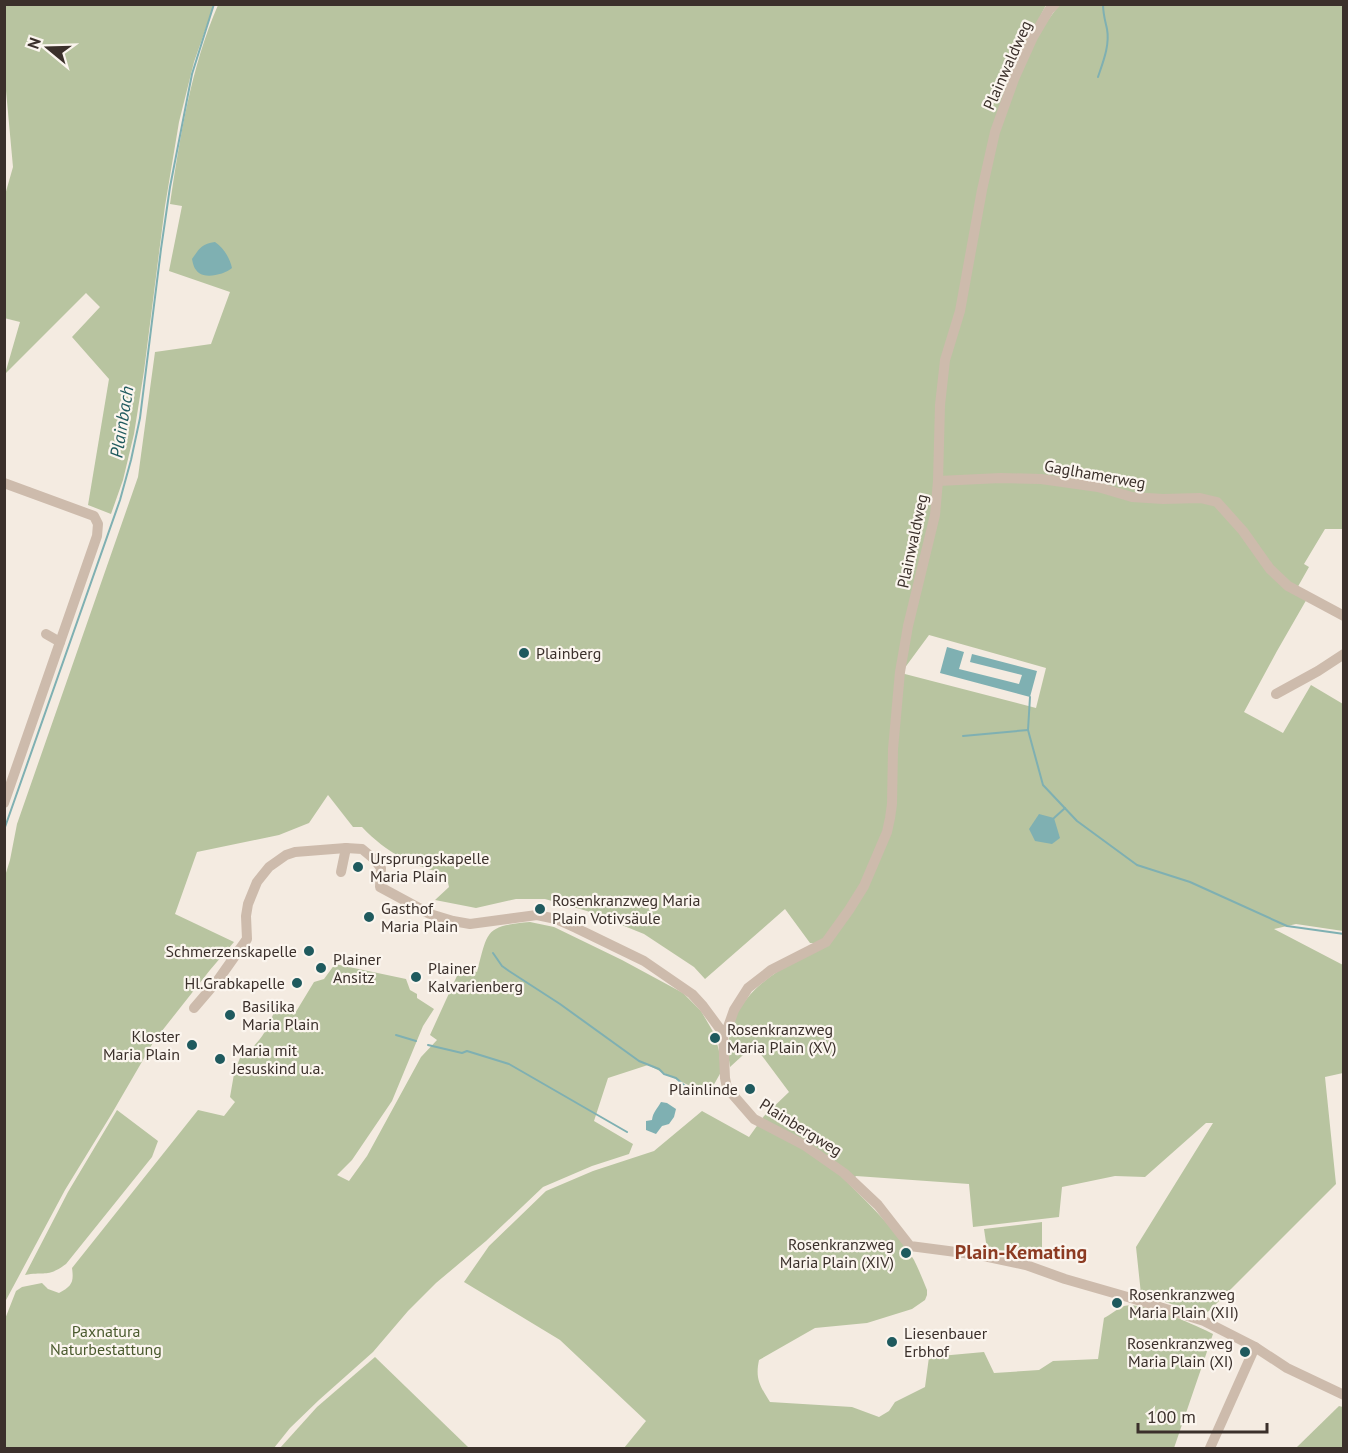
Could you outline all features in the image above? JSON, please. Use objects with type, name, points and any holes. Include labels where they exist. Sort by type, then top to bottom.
[{"type":"street","name":"Plainwaldweg","points":[[723,1033],[748,988],[771,970],[826,942],[864,886],[887,832],[890,818],[892,749],[900,672],[908,626],[935,515],[940,405],[945,360],[960,311],[995,132],[1014,79],[1033,37],[1055,4]]},
{"type":"street","name":"Gaglhamerweg","points":[[938,481],[1041,479],[1098,487],[1132,497],[1200,498],[1217,502],[1243,531],[1270,569],[1288,586],[1344,616]]},
{"type":"street","points":[[4,483],[94,516],[98,524],[97,536],[5,802]]},
{"type":"street","points":[[46,634],[60,642]]},
{"type":"street","points":[[1276,694],[1344,654]]},
{"type":"street","points":[[341,872],[346,848]]},
{"type":"street","points":[[194,1008],[218,980],[247,939],[248,904],[252,891],[262,874],[279,859],[295,852],[346,848],[362,849],[374,859],[381,868],[380,887],[430,914],[470,924],[537,915],[556,919],[644,961],[692,994],[723,1033]]},
{"type":"street","name":"Plainbergweg","points":[[723,1033],[727,1088],[754,1119],[804,1145],[844,1173],[878,1205],[910,1246],[979,1255],[1026,1265],[1204,1321],[1255,1347],[1287,1368],[1344,1395]]},
{"type":"street","points":[[1210,1449],[1255,1347]]},
{"type":"green space","points":[[5,4],[214,5],[194,62],[179,122],[165,206],[134,434],[123,480],[111,514],[88,505],[109,379],[72,337],[100,307],[86,293],[5,374],[20,322],[4,318],[5,195],[13,167],[5,80]]},
{"type":"green space","points":[[218,5],[1046,5],[1021,54],[1059,5],[1343,5],[1343,529],[1325,529],[1304,564],[1309,567],[1296,590],[1308,597],[1244,712],[1283,733],[1311,685],[1343,704],[1343,931],[1296,924],[1274,929],[1343,965],[1343,1073],[1325,1077],[1336,1184],[1209,1311],[1202,1314],[1141,1294],[1136,1247],[1213,1123],[1206,1123],[1145,1177],[1115,1176],[1062,1187],[1059,1217],[973,1227],[969,1184],[856,1176],[849,1184],[884,1220],[907,1249],[927,1290],[925,1300],[912,1309],[867,1323],[815,1328],[759,1360],[758,1367],[759,1382],[770,1402],[852,1407],[879,1417],[889,1411],[895,1402],[925,1387],[929,1357],[984,1352],[994,1373],[1039,1370],[1053,1361],[1098,1359],[1104,1318],[1119,1308],[1133,1305],[1156,1310],[1213,1334],[1174,1448],[624,1448],[646,1421],[560,1340],[464,1282],[489,1246],[546,1191],[593,1171],[654,1151],[702,1111],[749,1137],[764,1116],[789,1092],[754,1045],[730,1067],[728,1046],[732,1024],[740,1008],[763,982],[825,943],[810,943],[785,909],[705,979],[694,967],[644,934],[587,911],[545,899],[516,899],[476,908],[435,900],[449,887],[446,874],[422,867],[401,857],[381,844],[362,827],[353,827],[328,795],[309,823],[279,835],[197,852],[175,914],[234,942],[154,1041],[65,1190],[5,1302],[5,876],[17,824],[138,477],[155,352],[211,344],[230,292],[169,271],[182,206],[170,204],[178,153],[194,78]],"holes":[[[929,635],[1046,668],[1036,708],[901,673]]]},
{"type":"green space","points":[[530,922],[554,927],[683,993],[701,1011],[715,1035],[719,1051],[721,1072],[708,1095],[648,1065],[608,1078],[594,1121],[633,1144],[629,1154],[592,1166],[543,1187],[486,1241],[436,1283],[373,1352],[290,1428],[274,1448],[5,1448],[5,1319],[16,1291],[22,1287],[42,1283],[48,1289],[59,1293],[67,1288],[73,1277],[72,1268],[198,1110],[224,1116],[235,1102],[230,1097],[234,1074],[241,1055],[259,1040],[277,1004],[294,1015],[314,982],[324,979],[335,964],[406,979],[410,990],[417,994],[417,998],[434,1009],[423,1026],[392,1101],[352,1160],[337,1175],[349,1181],[367,1156],[421,1057],[437,1040],[430,1035],[461,967],[477,972],[484,947],[491,933],[504,926]]},
{"type":"green space","name":"Paxnatura Naturbestattung","points":[[117,1110],[158,1141],[152,1157],[66,1264],[50,1273],[25,1275],[68,1192]]},
{"type":"green space","points":[[1042,1222],[1042,1256],[987,1249],[984,1229]]},
{"type":"green space","points":[[375,1357],[468,1447],[280,1448],[317,1407]]},
{"type":"green space","points":[[1339,1406],[1343,1407],[1343,1448],[1296,1448]]},
{"type":"water","points":[[215,242],[226,253],[232,268],[216,275],[202,275],[196,270],[192,259],[201,247]]},
{"type":"water","points":[[947,647],[964,652],[959,669],[1019,684],[1022,675],[970,662],[972,654],[1037,671],[1030,697],[940,673]]},
{"type":"water","points":[[1039,814],[1054,818],[1060,838],[1052,844],[1035,841],[1029,829]]},
{"type":"water","points":[[661,1102],[676,1109],[669,1124],[662,1126],[656,1134],[646,1130],[646,1121],[652,1120]]},
{"type":"waterway","name":"Plainbach","points":[[4,830],[120,500],[131,460],[140,418],[170,187],[192,74],[214,4]]},
{"type":"waterway","points":[[1098,77],[1108,41],[1103,4]]},
{"type":"waterway","points":[[1030,697],[1028,730],[1043,785],[1077,821],[1137,865],[1190,882],[1287,926],[1344,934]]},
{"type":"waterway","points":[[963,736],[1028,730]]},
{"type":"waterway","points":[[1054,818],[1065,808]]},
{"type":"waterway","points":[[493,953],[502,966],[560,1004],[639,1061],[676,1078],[686,1087],[709,1092]]},
{"type":"waterway","points":[[396,1035],[416,1041]]},
{"type":"waterway","points":[[428,1045],[462,1053],[467,1051],[509,1064],[627,1132]]},
{"type":"place","name":"Plainberg","points":[[524,653]]},
{"type":"place","name":"Ursprungskapelle Maria Plain","points":[[358,867]]},
{"type":"place","name":"Rosenkranzweg Maria Plain Votivsäule","points":[[540,909]]},
{"type":"place","name":"Gasthof Maria Plain","points":[[369,917]]},
{"type":"place","name":"Schmerzenskapelle","points":[[309,951]]},
{"type":"place","name":"Plainer Ansitz","points":[[321,968]]},
{"type":"place","name":"Plainer Kalvarienberg","points":[[416,977]]},
{"type":"place","name":"Hl.Grabkapelle","points":[[297,983]]},
{"type":"place","name":"Basilika Maria Plain","points":[[230,1015]]},
{"type":"place","name":"Rosenkranzweg Maria Plain (XV)","points":[[715,1038]]},
{"type":"place","name":"Kloster Maria Plain","points":[[192,1045]]},
{"type":"place","name":"Maria mit Jesuskind u.a.","points":[[220,1059]]},
{"type":"place","name":"Plainlinde","points":[[750,1089]]},
{"type":"place","name":"Rosenkranzweg Maria Plain (XIV)","points":[[906,1253]]},
{"type":"place","name":"Rosenkranzweg Maria Plain (XII)","points":[[1117,1303]]},
{"type":"place","name":"Liesenbauer Erbhof","points":[[892,1342]]},
{"type":"place","name":"Rosenkranzweg Maria Plain (XI)","points":[[1245,1352]]},
{"type":"district","name":"Plain-Kemating","points":[[1021,1252]]}]
